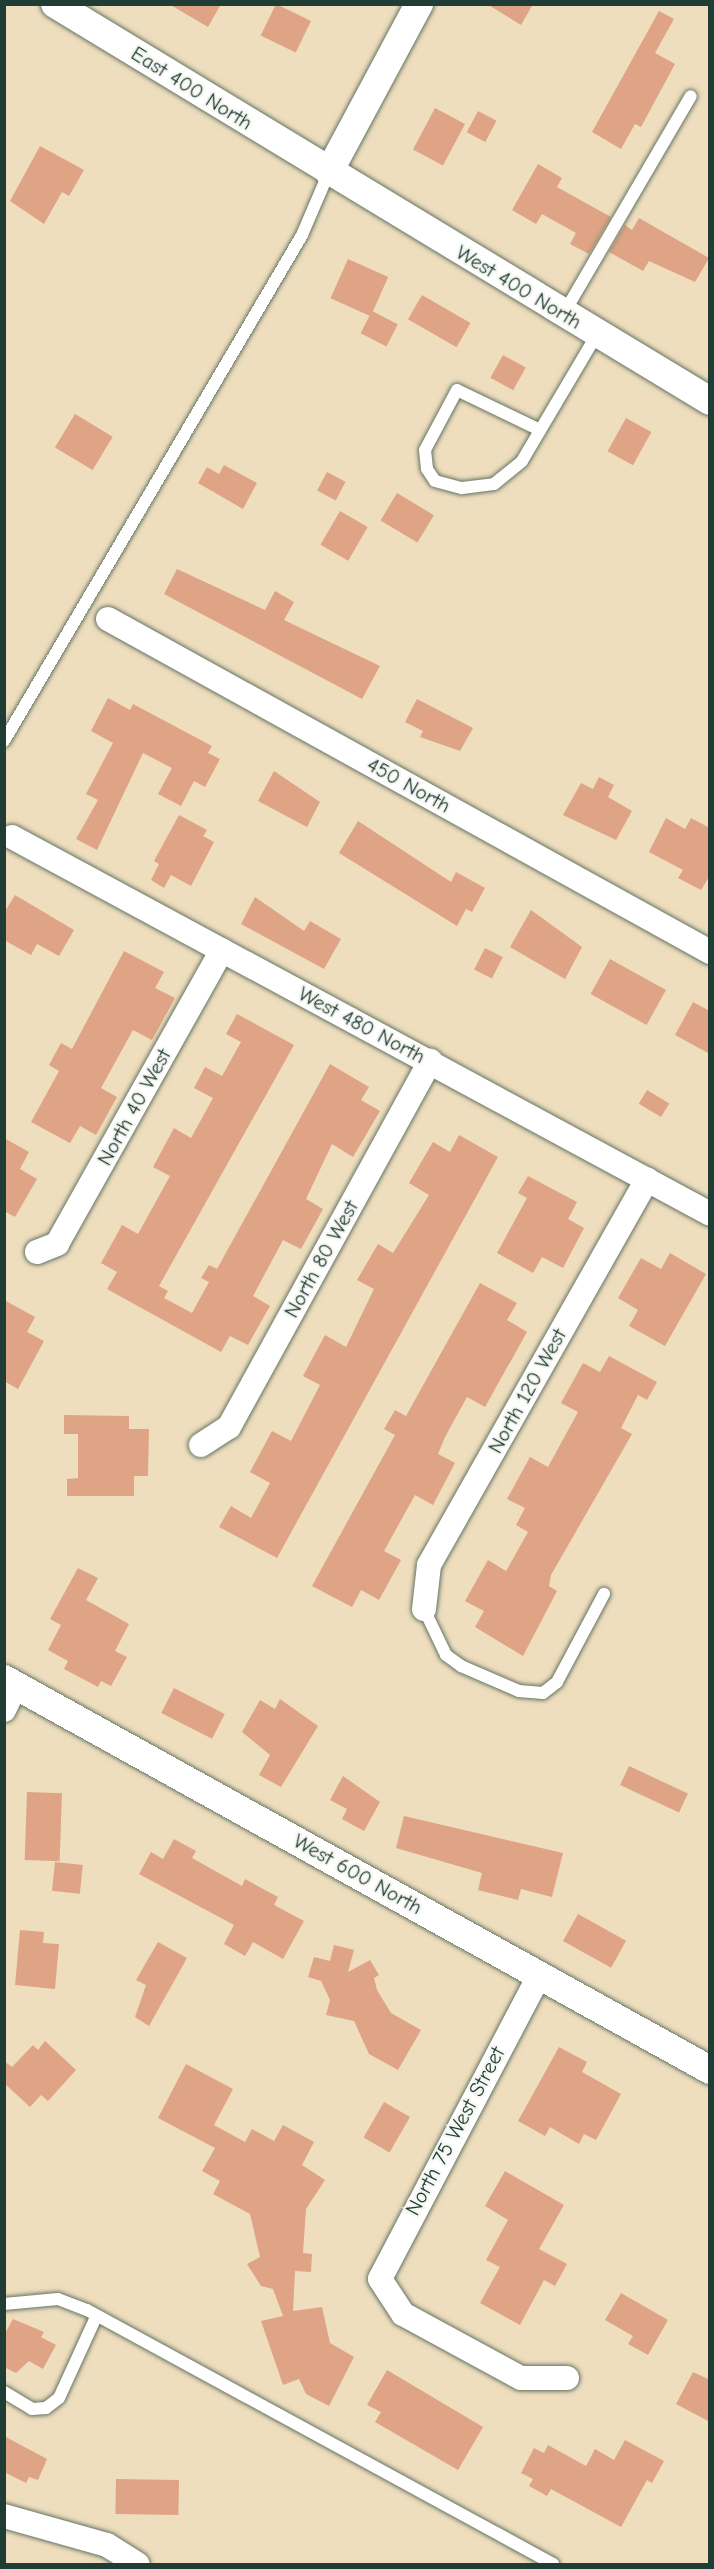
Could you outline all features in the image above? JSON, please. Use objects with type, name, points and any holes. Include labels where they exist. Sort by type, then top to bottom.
[{"type":"street","name":"East 400 North","points":[[55,4],[329,172]]},
{"type":"street","points":[[329,172],[419,4]]},
{"type":"street","name":"West 400 North","points":[[329,172],[710,401]]},
{"type":"street","name":"450 North","points":[[108,619],[710,952]]},
{"type":"street","name":"West 480 North","points":[[12,837],[710,1214]]},
{"type":"street","name":"North 40 West","points":[[37,1252],[57,1244],[222,950]]},
{"type":"street","name":"North 80 West","points":[[201,1445],[229,1427],[430,1061]]},
{"type":"street","name":"North 120 West","points":[[424,1609],[429,1565],[647,1179]]},
{"type":"street","name":"West 600 North","points":[[8,1692],[540,1974],[710,2070]]},
{"type":"street","name":"North 75 West Street","points":[[540,1974],[383,2265],[383,2289],[403,2314],[521,2378],[567,2378]]},
{"type":"street","points":[[4,2516],[107,2545],[137,2565]]},
{"type":"lane","points":[[564,313],[691,96]]},
{"type":"lane","points":[[4,741],[302,235],[329,172]]},
{"type":"lane","points":[[540,430],[457,390],[425,450],[427,469],[435,481],[462,488],[495,484],[522,460],[540,430],[597,334]]},
{"type":"lane","points":[[424,1609],[446,1655],[519,1691],[543,1693],[557,1682],[604,1594]]},
{"type":"lane","points":[[4,2304],[58,2299],[96,2317],[553,2565]]},
{"type":"lane","points":[[4,2392],[32,2409],[46,2408],[59,2398],[96,2317]]},
{"type":"building","points":[[169,4],[221,4],[208,27]]},
{"type":"building","points":[[276,4],[311,21],[296,53],[261,35]]},
{"type":"building","points":[[487,4],[533,4],[521,25]]},
{"type":"building","points":[[659,11],[674,19],[655,53],[675,64],[641,127],[635,124],[621,149],[592,132]]},
{"type":"building","points":[[435,108],[465,124],[443,165],[413,149]]},
{"type":"building","points":[[478,111],[497,121],[485,142],[467,132]]},
{"type":"building","points":[[40,146],[84,170],[69,196],[62,192],[44,224],[10,201]]},
{"type":"building","points":[[538,164],[562,178],[557,187],[611,217],[589,254],[570,244],[576,233],[542,214],[536,224],[512,210]]},
{"type":"building","points":[[639,218],[709,258],[695,282],[649,261],[643,271],[609,252],[625,225],[632,230]]},
{"type":"building","points":[[348,259],[388,277],[371,316],[331,298]]},
{"type":"building","points":[[422,295],[470,323],[456,347],[408,319]]},
{"type":"building","points":[[372,311],[398,324],[386,346],[361,333]]},
{"type":"building","points":[[503,355],[526,368],[513,390],[490,378]]},
{"type":"building","points":[[75,414],[113,437],[93,470],[55,447]]},
{"type":"building","points":[[626,418],[651,432],[633,465],[608,451]]},
{"type":"building","points":[[224,465],[257,483],[243,509],[198,483],[207,467],[219,474]]},
{"type":"building","points":[[327,472],[346,482],[336,500],[317,491]]},
{"type":"building","points":[[397,493],[434,515],[417,543],[381,520]]},
{"type":"building","points":[[340,511],[368,527],[348,561],[321,545]]},
{"type":"building","points":[[177,569],[265,610],[275,591],[294,602],[284,620],[380,666],[362,699],[164,594]]},
{"type":"building","points":[[108,698],[130,710],[133,704],[212,746],[208,753],[220,759],[205,787],[194,781],[181,806],[158,794],[172,768],[143,753],[97,850],[76,839],[98,800],[86,794],[113,743],[91,731]]},
{"type":"building","points":[[417,699],[473,728],[460,751],[420,737],[423,731],[405,722]]},
{"type":"building","points":[[274,771],[320,802],[307,827],[258,801]]},
{"type":"building","points":[[599,777],[614,785],[608,797],[632,811],[616,840],[563,815],[581,783],[593,789]]},
{"type":"building","points":[[179,815],[207,830],[203,836],[214,842],[191,886],[171,875],[164,888],[151,880],[159,864],[154,861]]},
{"type":"building","points":[[666,818],[685,829],[691,818],[710,828],[710,875],[701,890],[678,878],[683,870],[649,852]]},
{"type":"building","points":[[358,821],[451,882],[456,872],[485,888],[472,912],[466,909],[457,926],[339,853]]},
{"type":"building","points":[[15,895],[74,930],[59,956],[37,944],[31,955],[4,940],[4,913]]},
{"type":"building","points":[[255,897],[304,931],[310,921],[341,939],[324,969],[241,924]]},
{"type":"building","points":[[531,910],[582,947],[565,979],[510,947]]},
{"type":"building","points":[[485,948],[503,957],[492,978],[474,969]]},
{"type":"building","points":[[124,951],[164,972],[155,988],[175,998],[152,1040],[133,1030],[101,1088],[117,1097],[96,1135],[80,1126],[70,1143],[31,1122],[59,1071],[49,1065],[61,1043],[72,1049]]},
{"type":"building","points":[[610,959],[666,990],[647,1025],[591,994]]},
{"type":"building","points":[[693,1002],[710,1011],[710,1054],[675,1035]]},
{"type":"building","points":[[237,1014],[294,1045],[159,1286],[168,1291],[164,1298],[192,1313],[209,1282],[201,1278],[209,1265],[217,1269],[330,1064],[369,1087],[361,1100],[380,1111],[353,1157],[332,1144],[306,1199],[323,1209],[301,1249],[283,1240],[253,1296],[270,1306],[248,1345],[230,1336],[221,1352],[107,1289],[117,1272],[101,1263],[122,1225],[138,1234],[170,1176],[153,1167],[174,1128],[191,1138],[213,1098],[194,1088],[205,1067],[222,1076],[241,1042],[226,1034]]},
{"type":"building","points":[[647,1090],[669,1103],[661,1117],[639,1104]]},
{"type":"building","points":[[459,1135],[498,1157],[277,1558],[219,1527],[231,1506],[251,1518],[270,1483],[250,1472],[272,1431],[291,1441],[320,1385],[303,1376],[325,1335],[346,1347],[374,1289],[357,1280],[378,1244],[393,1253],[429,1195],[409,1183],[433,1142],[450,1152]]},
{"type":"building","points":[[4,1138],[29,1152],[20,1169],[37,1179],[15,1217],[4,1211]]},
{"type":"building","points":[[528,1176],[577,1202],[568,1219],[584,1228],[563,1268],[542,1257],[533,1273],[497,1253],[527,1198],[518,1193]]},
{"type":"building","points":[[670,1253],[706,1274],[665,1346],[629,1326],[638,1310],[618,1298],[641,1258],[661,1269]]},
{"type":"building","points":[[480,1283],[517,1303],[507,1320],[527,1332],[485,1407],[467,1397],[438,1454],[455,1463],[433,1505],[415,1495],[384,1551],[401,1560],[379,1600],[361,1590],[352,1607],[312,1586],[395,1435],[384,1429],[395,1410],[406,1416]]},
{"type":"building","points":[[4,1300],[35,1317],[27,1332],[44,1341],[18,1389],[4,1381]]},
{"type":"building","points":[[609,1356],[657,1382],[647,1400],[638,1395],[621,1428],[632,1434],[551,1575],[549,1586],[557,1591],[523,1656],[475,1627],[484,1611],[465,1601],[488,1560],[506,1571],[528,1532],[516,1525],[525,1508],[507,1499],[530,1457],[548,1467],[578,1412],[561,1403],[583,1363],[600,1372]]},
{"type":"building","points":[[64,1415],[129,1416],[129,1429],[149,1429],[148,1476],[134,1476],[134,1496],[67,1496],[67,1479],[78,1478],[78,1434],[64,1434]]},
{"type":"building","points":[[78,1568],[98,1578],[86,1600],[129,1624],[115,1651],[127,1657],[111,1686],[101,1681],[98,1687],[64,1669],[68,1661],[48,1650],[61,1625],[50,1619]]},
{"type":"building","points":[[174,1688],[225,1714],[212,1739],[161,1713]]},
{"type":"building","points":[[280,1699],[318,1726],[281,1787],[259,1775],[270,1755],[242,1732],[260,1700],[275,1709]]},
{"type":"building","points":[[629,1766],[688,1793],[679,1813],[620,1785]]},
{"type":"building","points":[[343,1776],[380,1802],[364,1831],[342,1819],[347,1809],[330,1800]]},
{"type":"building","points":[[27,1792],[62,1793],[60,1861],[25,1860]]},
{"type":"building","points":[[404,1816],[563,1853],[552,1897],[521,1889],[518,1900],[478,1890],[482,1873],[396,1848]]},
{"type":"building","points":[[174,1839],[196,1851],[192,1858],[242,1886],[245,1879],[278,1897],[274,1905],[304,1921],[283,1959],[253,1942],[245,1956],[224,1944],[234,1925],[139,1874],[151,1852],[163,1859]]},
{"type":"building","points":[[55,1862],[83,1865],[80,1894],[52,1891]]},
{"type":"building","points":[[578,1914],[626,1941],[611,1968],[563,1941]]},
{"type":"building","points":[[20,1930],[44,1932],[43,1943],[59,1944],[55,1989],[15,1985]]},
{"type":"building","points":[[158,1942],[187,1958],[149,2026],[135,2017],[146,1985],[136,1980]]},
{"type":"building","points":[[334,1945],[354,1950],[348,1972],[370,1960],[379,1975],[374,1978],[377,1990],[391,2013],[421,2030],[398,2070],[369,2054],[354,2021],[326,2015],[330,2000],[321,1981],[308,1977],[314,1957],[330,1961]]},
{"type":"building","points":[[45,2041],[76,2070],[48,2101],[41,2095],[30,2107],[4,2083],[4,2061],[12,2067],[33,2045],[38,2050]]},
{"type":"building","points":[[559,2047],[587,2062],[582,2072],[621,2094],[596,2140],[584,2134],[579,2144],[550,2127],[545,2136],[518,2121]]},
{"type":"building","points":[[186,2064],[233,2089],[214,2125],[245,2142],[252,2129],[274,2141],[283,2125],[314,2142],[302,2165],[325,2180],[306,2209],[303,2253],[312,2254],[311,2272],[295,2271],[293,2311],[322,2307],[330,2343],[354,2357],[329,2406],[306,2394],[299,2379],[283,2385],[261,2321],[283,2316],[273,2289],[261,2286],[247,2264],[260,2257],[250,2214],[213,2194],[220,2181],[202,2171],[215,2148],[158,2118]]},
{"type":"building","points":[[384,2102],[410,2117],[389,2153],[364,2138]]},
{"type":"building","points":[[505,2171],[564,2205],[539,2249],[567,2264],[555,2286],[544,2280],[520,2325],[480,2303],[500,2267],[486,2260],[508,2220],[485,2206]]},
{"type":"building","points":[[621,2293],[668,2320],[648,2355],[628,2344],[633,2336],[605,2320]]},
{"type":"building","points":[[13,2319],[44,2332],[41,2337],[56,2345],[43,2369],[29,2361],[16,2373],[4,2367],[4,2335]]},
{"type":"building","points":[[387,2370],[483,2427],[458,2470],[375,2422],[381,2412],[367,2405]]},
{"type":"building","points":[[693,2372],[710,2380],[710,2422],[676,2404]]},
{"type":"building","points":[[4,2436],[47,2459],[38,2480],[29,2477],[26,2483],[4,2472]]},
{"type":"building","points":[[625,2440],[664,2461],[652,2483],[647,2480],[621,2527],[551,2489],[547,2496],[529,2486],[533,2479],[521,2473],[534,2448],[544,2453],[548,2445],[586,2466],[595,2449],[614,2460]]},
{"type":"building","points":[[116,2479],[179,2480],[178,2515],[115,2514]]}]
